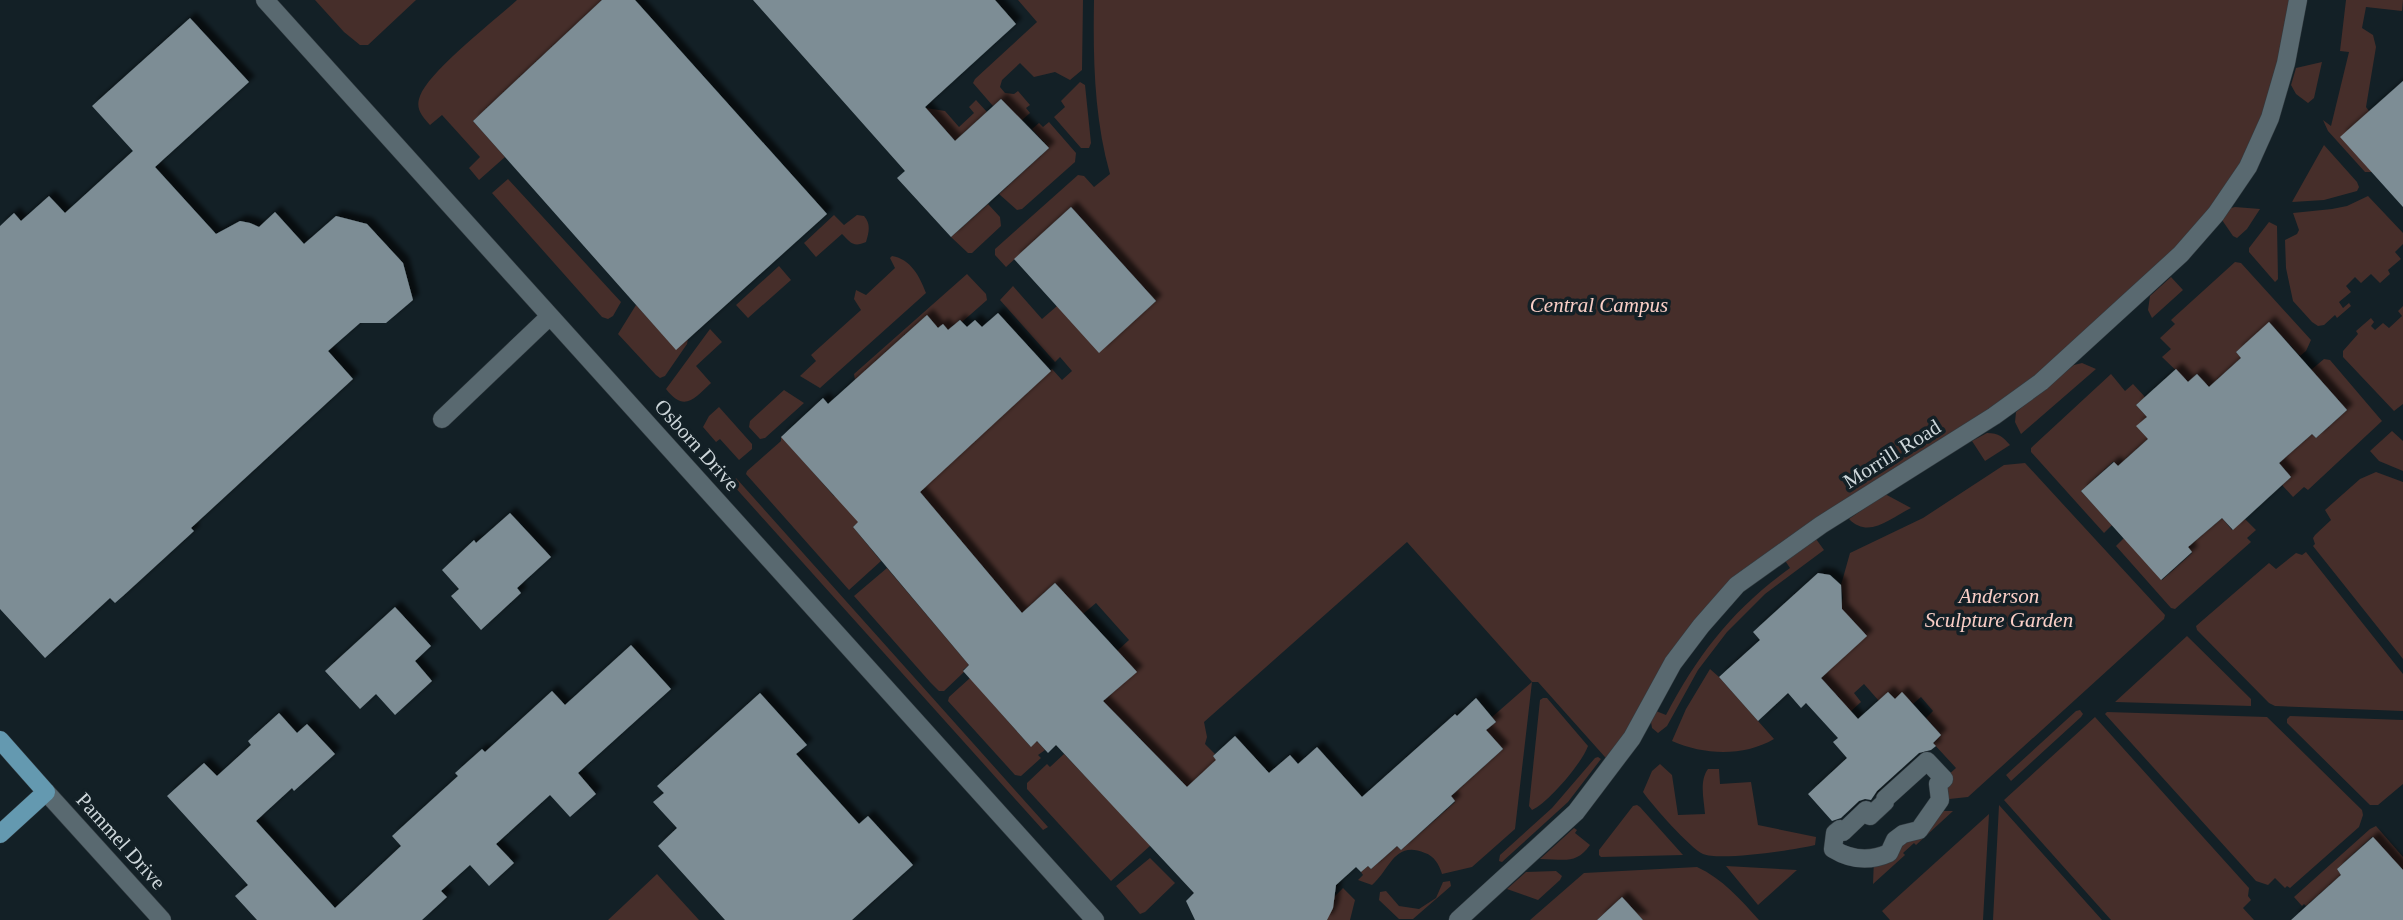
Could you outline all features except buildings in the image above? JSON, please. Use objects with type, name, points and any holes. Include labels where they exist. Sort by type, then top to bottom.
[{"type":"main road","points":[[0,740],[46,792],[0,834]]},
{"type":"street","name":"Osborn Drive","points":[[265,0],[1095,920]]},
{"type":"street","name":"Morrill Road","points":[[1458,920],[1576,812],[1632,738],[1672,663],[1737,585],[1821,525],[1994,416],[2041,382],[2181,254],[2216,214],[2248,167],[2270,118],[2286,62],[2298,0]]},
{"type":"street","points":[[442,419],[550,316]]},
{"type":"street","points":[[1927,761],[1944,779],[1938,784],[1940,800],[1919,830],[1910,831],[1895,840],[1889,853],[1874,859],[1850,857],[1833,849],[1835,833],[1840,829],[1843,832],[1866,810],[1870,816],[1927,761]]},
{"type":"street","name":"Pammel Drive","points":[[46,792],[162,920]]},
{"type":"green space","points":[[315,0],[416,0],[368,45],[360,45],[344,32]]},
{"type":"green space","points":[[517,0],[602,0],[473,121],[505,157],[479,180],[469,168],[480,157],[442,115],[430,125],[418,105],[420,96],[436,73]]},
{"type":"green space","points":[[1018,0],[1083,0],[1082,70],[1070,80],[1055,72],[1034,77],[1020,63],[1002,80],[1000,87],[1005,93],[1014,94],[1018,91],[1030,105],[1026,108],[1030,113],[1021,121],[1001,99],[993,106],[973,83],[1037,22]]},
{"type":"green space","name":"Central Campus","points":[[1094,0],[2298,0],[2270,118],[2216,214],[2041,382],[1821,525],[1701,626],[1613,766],[1538,682],[1532,682],[1407,542],[1204,722],[1207,737],[1205,744],[1217,760],[1187,787],[1103,701],[1136,672],[1117,651],[1129,640],[1096,603],[1083,614],[1055,583],[1022,613],[908,478],[940,473],[1052,369],[1062,380],[1072,371],[1060,357],[1055,362],[1000,300],[1013,286],[1042,319],[1057,306],[1099,352],[1156,301],[1071,207],[1006,267],[995,255],[995,249],[1078,175],[1084,176],[1094,187],[1110,174],[1096,87]]},
{"type":"green space","points":[[2346,0],[2403,0],[2402,11],[2366,7],[2362,28],[2373,35],[2376,47],[2366,107],[2369,111],[2371,172],[2365,172],[2328,131],[2323,120],[2331,126],[2349,52],[2340,51]]},
{"type":"green space","points":[[2322,62],[2314,98],[2308,103],[2296,94],[2291,85],[2296,68]]},
{"type":"green space","points":[[1080,82],[1085,85],[1091,143],[1089,148],[1081,148],[1054,117],[1065,107],[1061,101]]},
{"type":"green space","points":[[976,100],[987,112],[955,141],[926,108],[945,111],[959,127],[974,113],[969,107]]},
{"type":"green space","points":[[1049,122],[1076,153],[1075,162],[1022,209],[1017,210],[999,194],[1049,148],[1032,129],[1039,123],[1043,127]]},
{"type":"green space","points":[[2324,145],[2357,182],[2357,191],[2324,200],[2292,202]]},
{"type":"green space","points":[[508,179],[621,302],[613,316],[608,319],[602,317],[492,193]]},
{"type":"green space","points":[[2368,196],[2403,233],[2403,244],[2395,252],[2401,259],[2388,270],[2390,274],[2380,283],[2371,274],[2361,283],[2355,277],[2346,286],[2351,292],[2339,302],[2343,308],[2349,303],[2351,306],[2337,318],[2335,315],[2324,325],[2318,326],[2293,301],[2286,268],[2285,240],[2299,230],[2293,213],[2347,206]]},
{"type":"green space","points":[[988,204],[1000,217],[1001,226],[972,253],[968,253],[951,237]]},
{"type":"green space","points":[[2231,208],[2260,209],[2247,229],[2237,238],[2222,220]]},
{"type":"green space","points":[[834,215],[844,225],[857,215],[864,216],[869,228],[866,242],[855,244],[842,234],[816,257],[804,243]]},
{"type":"green space","points":[[2269,222],[2277,226],[2278,279],[2275,282],[2249,252],[2249,248]]},
{"type":"green space","points":[[892,256],[910,265],[926,293],[820,388],[800,376],[816,361],[811,355],[861,310],[854,299],[856,290],[866,295],[895,268],[890,258]]},
{"type":"green space","points":[[2235,262],[2241,263],[2311,340],[2306,351],[2300,356],[2270,323],[2236,352],[2241,358],[2209,387],[2197,374],[2188,382],[2162,357],[2171,349],[2160,338],[2175,324],[2171,320]]},
{"type":"green space","points":[[779,266],[791,280],[748,318],[736,305]]},
{"type":"green space","points":[[967,274],[986,294],[987,300],[962,322],[960,320],[948,330],[943,324],[938,328],[927,315],[855,380],[854,374]]},
{"type":"green space","points":[[2171,277],[2183,290],[2152,318],[2148,310],[2150,296]]},
{"type":"green space","points":[[636,305],[676,349],[688,339],[665,376],[660,378],[618,334]]},
{"type":"green space","points":[[2403,306],[2403,404],[2394,411],[2343,357],[2343,351],[2358,334],[2356,331],[2371,318],[2374,322],[2371,326],[2375,330],[2383,323],[2389,328],[2402,316],[2398,311]]},
{"type":"green space","points":[[710,329],[722,342],[696,366],[711,383],[694,398],[683,402],[678,400],[666,389]]},
{"type":"green space","points":[[2324,359],[2330,360],[2382,421],[2308,490],[2304,487],[2293,497],[2282,485],[2291,477],[2279,463],[2312,434],[2316,438],[2347,410],[2311,370]]},
{"type":"green space","points":[[2082,363],[2096,369],[2021,434],[2015,422],[2016,412],[2074,365]]},
{"type":"green space","points":[[2111,374],[2125,391],[2133,384],[2145,397],[2136,405],[2147,417],[2137,426],[2148,439],[2118,466],[2113,462],[2081,491],[2112,525],[2104,533],[2031,452],[2031,448]]},
{"type":"green space","points":[[784,390],[804,403],[765,438],[760,439],[749,427],[750,421]]},
{"type":"green space","points":[[719,407],[752,444],[752,449],[739,460],[720,439],[716,442],[703,427],[709,416]]},
{"type":"green space","points":[[2392,431],[2403,441],[2403,471],[2379,461],[2370,451]]},
{"type":"green space","points":[[1987,433],[2000,436],[2010,445],[1985,461],[1972,441]]},
{"type":"green space","points":[[781,436],[834,496],[877,505],[853,527],[881,561],[849,590],[746,474],[781,441]]},
{"type":"green space","name":"Anderson Sculpture Garden","points":[[2025,463],[2165,615],[2164,619],[1968,797],[1940,800],[1938,784],[1956,768],[1933,743],[1941,735],[1926,718],[1933,711],[1921,697],[1913,704],[1902,693],[1895,699],[1888,692],[1879,701],[1864,684],[1854,693],[1861,702],[1839,722],[1838,697],[1821,678],[1843,598],[1841,585],[1850,553],[1923,518],[2004,465]]},
{"type":"green space","points":[[2376,472],[2403,482],[2403,659],[2313,546],[2315,535],[2331,520],[2325,510],[2360,479]]},
{"type":"green space","points":[[736,478],[1048,827],[1043,830],[733,485]]},
{"type":"green space","points":[[1885,494],[1911,508],[1872,527],[1857,525],[1849,519]]},
{"type":"green space","points":[[2222,518],[2232,530],[2245,519],[2256,530],[2247,538],[2251,542],[2175,609],[2171,608],[2116,546],[2124,538],[2162,580],[2192,553],[2188,547]]},
{"type":"green space","points":[[1816,539],[1824,550],[1765,594],[1727,632],[1698,670],[1667,726],[1658,733],[1652,728],[1651,722],[1656,711],[1666,715],[1704,652],[1734,616],[1790,568],[1784,559]]},
{"type":"green space","points":[[2306,552],[2403,674],[2403,711],[2275,706],[2197,630],[2196,626],[2269,563],[2276,569],[2296,553],[2302,555]]},
{"type":"green space","points":[[887,568],[969,665],[944,691],[939,691],[930,682],[854,596]]},
{"type":"green space","points":[[2187,636],[2251,699],[2251,706],[2115,702]]},
{"type":"green space","points":[[1710,669],[1774,739],[1749,749],[1723,752],[1697,749],[1672,741],[1686,709]]},
{"type":"green space","points":[[970,678],[1030,746],[1037,741],[1045,750],[1038,755],[1041,758],[1021,776],[1015,775],[948,701]]},
{"type":"green space","points":[[1532,682],[1515,829],[1472,867],[1442,874],[1431,856],[1415,850],[1406,850],[1399,853],[1372,885],[1358,880],[1363,875],[1361,872],[1368,866],[1371,869],[1397,846],[1401,850],[1455,802],[1451,796],[1503,749],[1486,730],[1496,722],[1492,717]]},
{"type":"green space","points":[[1547,698],[1588,746],[1564,782],[1532,810],[1529,806],[1540,700]]},
{"type":"green space","points":[[2080,710],[2083,714],[2081,717],[2011,781],[2006,775]]},
{"type":"green space","points":[[2105,714],[2267,717],[2362,810],[2359,827],[2290,888],[2285,888],[2275,878],[2268,885],[2256,881]]},
{"type":"green space","points":[[2290,716],[2403,720],[2403,784],[2378,805],[2370,805],[2287,723]]},
{"type":"green space","points":[[2095,717],[2249,888],[2248,896],[2251,900],[2243,908],[2254,920],[2111,920],[2004,800]]},
{"type":"green space","points":[[1064,754],[1151,845],[1111,881],[1027,789],[1027,783],[1047,764],[1050,767]]},
{"type":"green space","points":[[1598,757],[1601,759],[1568,802],[1502,862],[1499,861],[1500,855],[1552,808]]},
{"type":"green space","points":[[1660,764],[1672,775],[1678,815],[1705,814],[1705,774],[1708,769],[1719,769],[1720,784],[1751,782],[1758,825],[1816,837],[1815,845],[1741,856],[1703,854],[1681,835],[1643,792],[1652,771]]},
{"type":"green space","points":[[1637,805],[1683,855],[1599,855],[1599,850],[1633,806]]},
{"type":"green space","points":[[1999,805],[2102,920],[1993,920]]},
{"type":"green space","points":[[1932,811],[1953,811],[1916,845],[1914,843],[1903,853],[1905,855],[1873,884],[1874,859]]},
{"type":"green space","points":[[1989,814],[1983,920],[1890,920],[1882,911]]},
{"type":"green space","points":[[2376,826],[2403,857],[2403,870],[2372,837],[2337,869],[2341,875],[2306,906],[2302,906],[2294,897]]},
{"type":"green space","points":[[1574,828],[1577,830],[1575,833],[1590,845],[1580,856],[1569,860],[1540,859]]},
{"type":"green space","points":[[1150,858],[1175,883],[1140,914],[1116,886]]},
{"type":"green space","points":[[1726,866],[1797,870],[1758,905]]},
{"type":"green space","points":[[1697,867],[1723,884],[1759,920],[1643,920],[1622,897],[1597,920],[1530,920],[1584,873]]},
{"type":"green space","points":[[1556,871],[1562,876],[1560,880],[1538,900],[1507,889],[1526,872]]},
{"type":"green space","points":[[657,874],[699,920],[608,920]]},
{"type":"green space","points":[[1450,881],[1451,886],[1413,919],[1399,919],[1379,900],[1380,892],[1386,891],[1399,906],[1419,909],[1436,898],[1443,882]]},
{"type":"green space","points":[[1343,888],[1355,900],[1350,920],[1327,920],[1334,897]]}]
